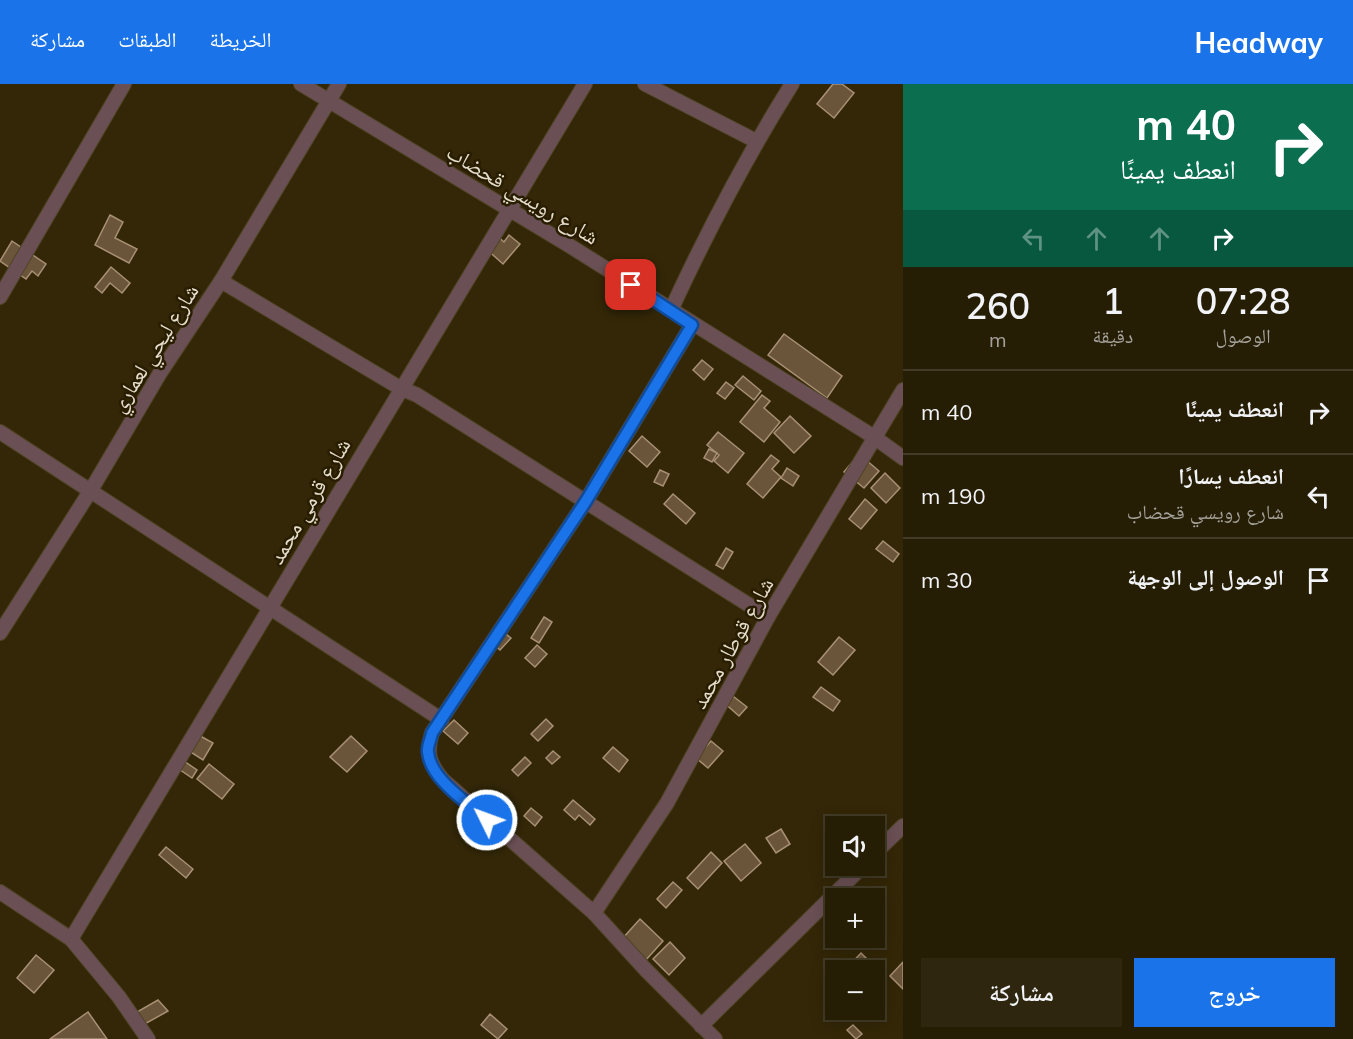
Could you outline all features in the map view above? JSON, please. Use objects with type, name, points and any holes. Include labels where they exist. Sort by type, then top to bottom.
[{"type":"street","points":[[0,297],[124,84]]},
{"type":"street","name":"شارع رويسي قحضاب","points":[[301,84],[671,310],[874,437],[903,458]]},
{"type":"street","name":"شارع ليحي لعماري","points":[[0,633],[92,490],[160,373],[221,281],[339,84]]},
{"type":"street","name":"شارع قرمي محمد","points":[[71,939],[273,607],[400,388],[510,212],[585,84]]},
{"type":"street","points":[[645,84],[756,141]]},
{"type":"street","points":[[671,310],[696,253],[756,141],[792,84]]},
{"type":"street","points":[[221,281],[400,388],[417,395],[768,617]]},
{"type":"street","points":[[692,325],[586,501],[432,733],[427,750],[431,765],[472,807],[594,913],[715,1039]]},
{"type":"street","name":"شارع قوطار محمد","points":[[594,913],[667,803],[768,617],[903,390]]},
{"type":"street","points":[[0,432],[273,607],[442,720]]},
{"type":"street","points":[[885,843],[903,826]]},
{"type":"street","points":[[701,1026],[853,876]]},
{"type":"street","points":[[0,892],[71,939],[119,997],[148,1039]]},
{"type":"building","points":[[833,84],[842,84],[854,93],[834,118],[817,104]]},
{"type":"building","points":[[110,215],[123,222],[115,238],[137,249],[129,263],[95,245]]},
{"type":"building","points":[[495,234],[504,242],[509,235],[520,244],[503,264],[484,247]]},
{"type":"building","points":[[12,241],[46,264],[38,276],[32,271],[26,279],[0,261]]},
{"type":"building","points":[[111,267],[130,283],[122,293],[110,283],[102,293],[95,287]]},
{"type":"building","points":[[784,334],[842,376],[827,398],[768,355]]},
{"type":"building","points":[[702,360],[713,369],[704,380],[693,370]]},
{"type":"building","points":[[743,376],[761,391],[754,400],[735,385]]},
{"type":"building","points":[[726,382],[734,388],[725,399],[717,393]]},
{"type":"building","points":[[762,395],[770,401],[764,408],[780,422],[764,442],[740,422]]},
{"type":"building","points":[[790,416],[811,436],[794,453],[774,433]]},
{"type":"building","points":[[718,432],[744,453],[728,473],[714,461],[719,455],[707,445]]},
{"type":"building","points":[[642,436],[660,452],[647,467],[629,451]]},
{"type":"building","points":[[709,449],[717,453],[712,462],[704,458]]},
{"type":"building","points":[[859,454],[879,471],[864,488],[844,472]]},
{"type":"building","points":[[771,455],[779,461],[772,469],[781,477],[763,498],[747,484]]},
{"type":"building","points":[[787,468],[799,476],[793,486],[781,478]]},
{"type":"building","points":[[660,470],[669,474],[663,486],[654,482]]},
{"type":"building","points":[[885,473],[900,488],[886,503],[871,488]]},
{"type":"building","points":[[673,494],[695,513],[686,524],[664,504]]},
{"type":"building","points":[[865,499],[877,510],[861,529],[849,519]]},
{"type":"building","points":[[883,541],[899,554],[893,562],[876,549]]},
{"type":"building","points":[[726,548],[733,552],[723,569],[716,565]]},
{"type":"building","points":[[544,617],[552,622],[539,643],[531,638]]},
{"type":"building","points":[[502,631],[511,638],[500,650],[492,643]]},
{"type":"building","points":[[839,637],[855,650],[833,675],[818,662]]},
{"type":"building","points":[[537,645],[547,654],[535,667],[525,658]]},
{"type":"building","points":[[821,687],[840,701],[833,711],[813,697]]},
{"type":"building","points":[[729,693],[747,707],[739,716],[722,701]]},
{"type":"building","points":[[546,719],[553,726],[538,741],[531,734]]},
{"type":"building","points":[[454,720],[468,733],[458,744],[443,731]]},
{"type":"building","points":[[195,733],[213,743],[203,760],[186,749]]},
{"type":"building","points":[[351,736],[367,751],[347,772],[330,757]]},
{"type":"building","points":[[711,741],[723,751],[708,768],[696,758]]},
{"type":"building","points":[[613,747],[628,760],[619,772],[603,758]]},
{"type":"building","points":[[553,751],[560,757],[552,764],[546,758]]},
{"type":"building","points":[[178,757],[197,770],[192,778],[173,765]]},
{"type":"building","points":[[525,757],[531,763],[518,776],[512,770]]},
{"type":"building","points":[[209,764],[234,784],[222,799],[197,779]]},
{"type":"building","points":[[573,800],[595,819],[590,825],[579,815],[575,820],[564,810]]},
{"type":"building","points":[[531,808],[542,817],[535,826],[524,816]]},
{"type":"building","points":[[781,829],[790,844],[776,853],[766,838]]},
{"type":"building","points":[[745,844],[761,863],[741,881],[724,861]]},
{"type":"building","points":[[166,847],[193,869],[186,878],[159,855]]},
{"type":"building","points":[[711,852],[722,863],[698,889],[687,878]]},
{"type":"building","points":[[673,882],[682,890],[666,908],[657,899]]},
{"type":"building","points":[[640,919],[663,941],[645,961],[622,939]]},
{"type":"building","points":[[670,942],[685,958],[669,975],[653,959]]},
{"type":"building","points":[[861,953],[868,960],[854,960]]},
{"type":"building","points":[[36,955],[54,970],[34,993],[17,978]]},
{"type":"building","points":[[903,962],[903,989],[890,976]]},
{"type":"building","points":[[158,1000],[168,1011],[143,1025],[137,1012]]},
{"type":"building","points":[[88,1012],[107,1039],[50,1039]]},
{"type":"building","points":[[490,1014],[507,1029],[498,1039],[481,1025]]},
{"type":"building","points":[[853,1025],[862,1034],[856,1039],[847,1030]]},
{"type":"route","points":[[487,820],[442,780],[431,765],[427,750],[432,733],[586,501],[692,325],[631,285]]}]
